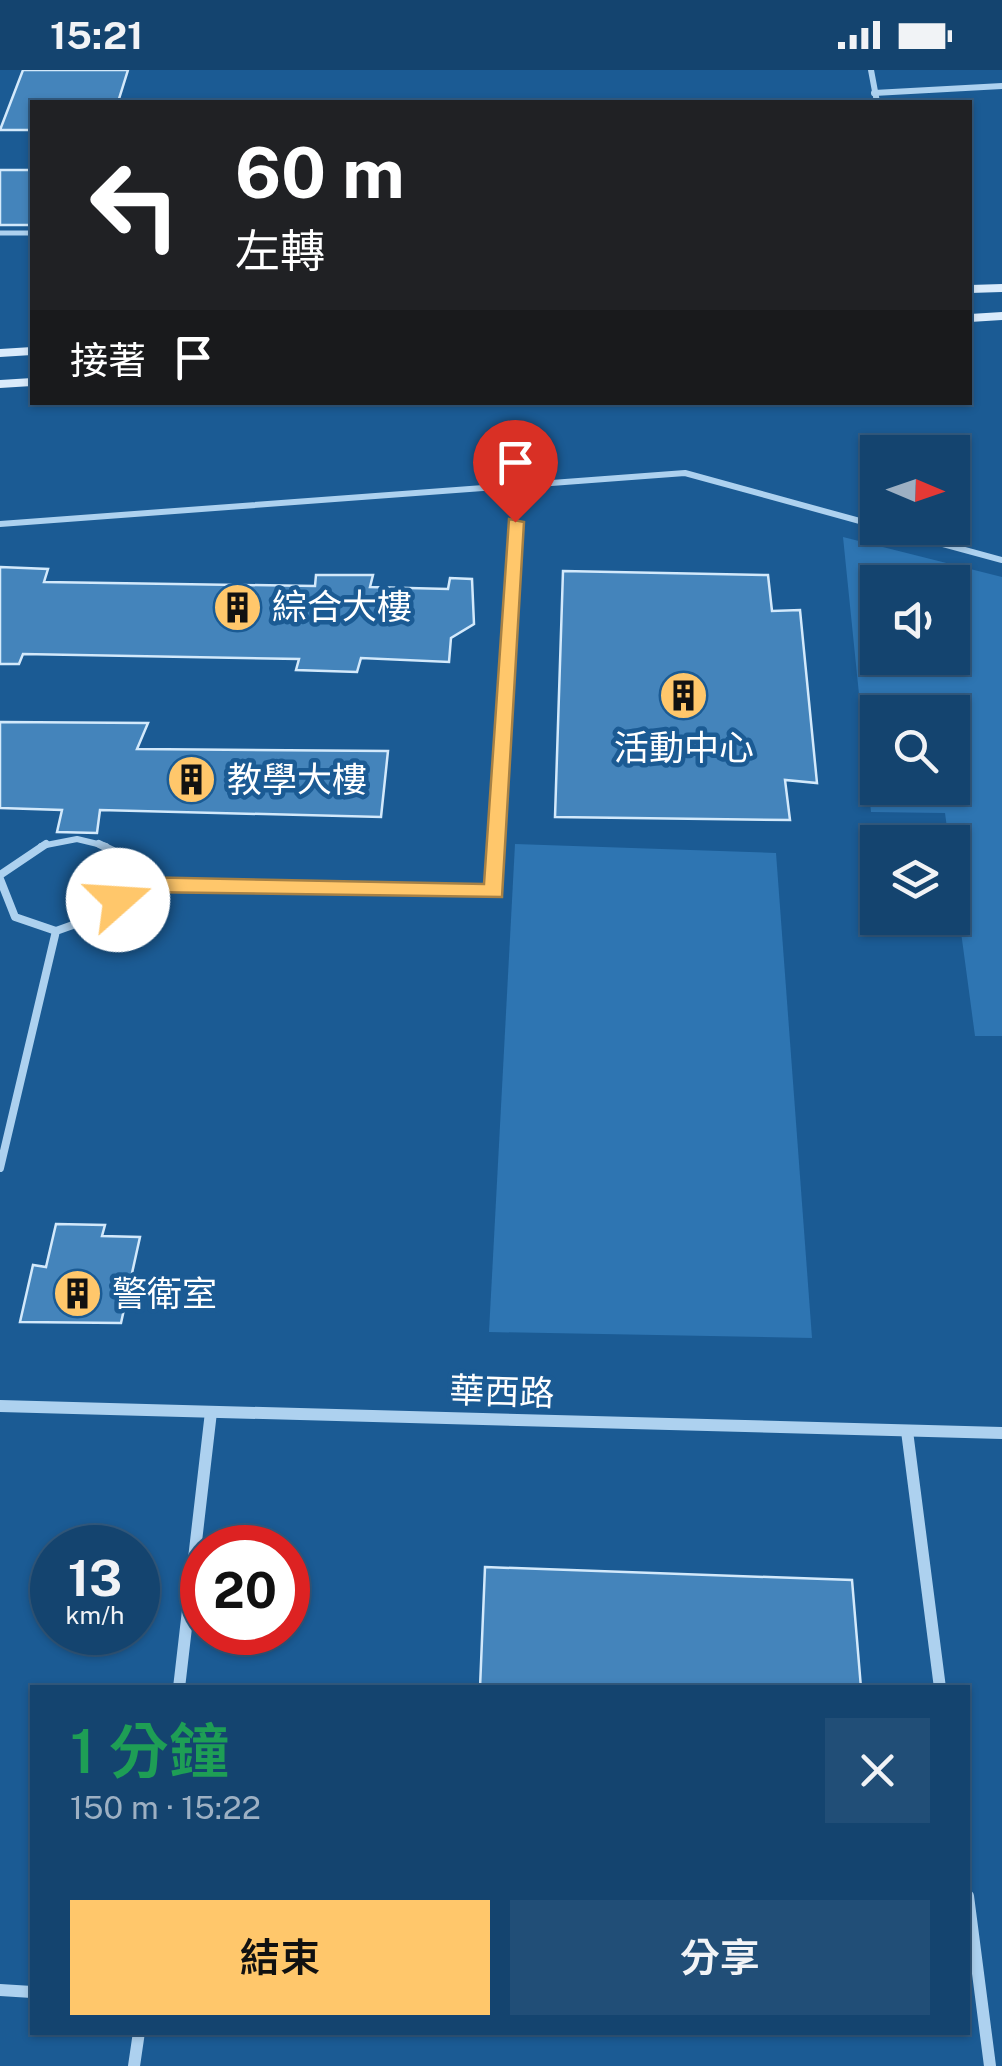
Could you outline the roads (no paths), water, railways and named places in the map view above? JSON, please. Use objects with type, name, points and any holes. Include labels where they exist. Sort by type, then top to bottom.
[{"type":"street","points":[[871,70],[876,100]]},
{"type":"street","points":[[874,93],[1002,86]]},
{"type":"street","points":[[972,290],[1002,288]]},
{"type":"street","points":[[972,318],[1002,316]]},
{"type":"street","points":[[0,353],[30,351]]},
{"type":"street","points":[[0,384],[30,382]]},
{"type":"street","name":"華西路","points":[[0,1406],[1002,1433]]},
{"type":"street","points":[[179,1685],[210,1412]]},
{"type":"street","points":[[907,1431],[940,1685]]},
{"type":"street","points":[[970,1911],[990,2066]]},
{"type":"street","points":[[0,1990],[30,1992]]},
{"type":"street","points":[[134,2066],[139,2035]]},
{"type":"lane","points":[[0,233],[30,233]]},
{"type":"lane","points":[[0,524],[685,473],[860,521]]},
{"type":"lane","points":[[134,884],[130,859],[99,840],[55,838],[25,853],[0,877],[15,917],[56,931],[101,915],[134,884],[494,892],[517,485]]},
{"type":"lane","points":[[947,545],[1002,560]]},
{"type":"lane","points":[[0,1168],[56,931]]},
{"type":"place","name":"綜合大樓","points":[[237,607]]},
{"type":"place","name":"活動中心","points":[[684,696]]},
{"type":"place","name":"教學大樓","points":[[192,780]]},
{"type":"place","name":"警衛室","points":[[77,1294]]}]
